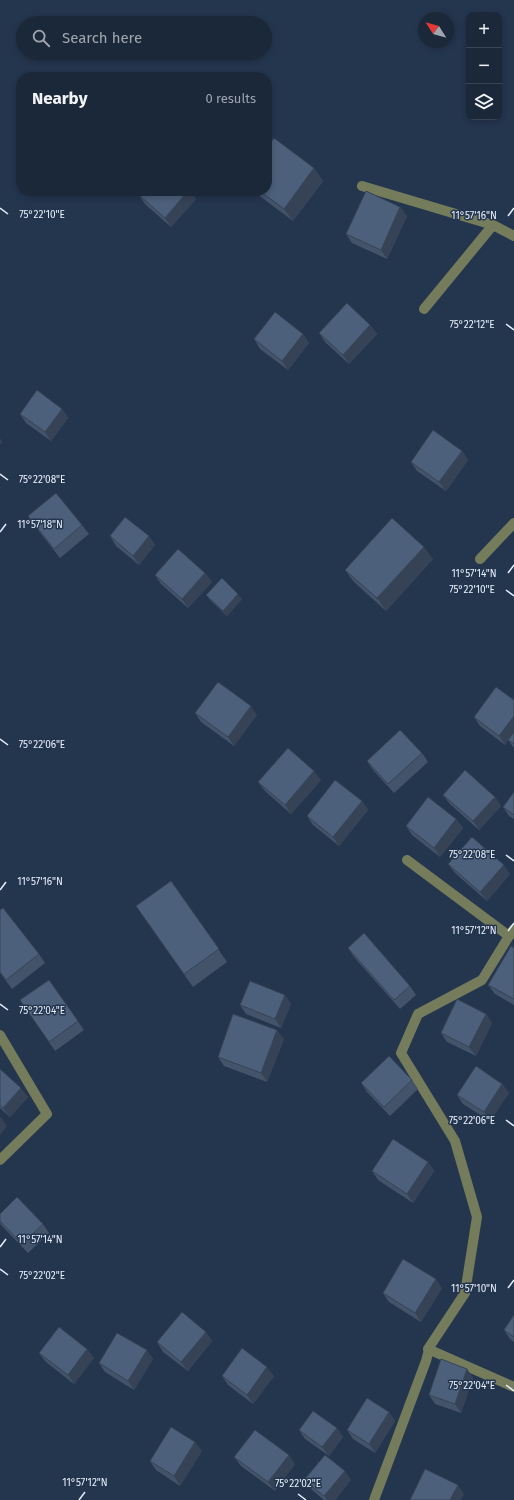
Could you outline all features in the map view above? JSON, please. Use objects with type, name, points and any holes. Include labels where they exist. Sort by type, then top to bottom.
[{"type":"street","points":[[362,186],[493,225],[514,236]]},
{"type":"street","points":[[424,309],[493,225]]},
{"type":"street","points":[[480,559],[514,523]]},
{"type":"street","points":[[374,1500],[426,1361],[428,1349],[465,1293],[477,1217],[455,1141],[401,1053],[418,1014],[482,980],[511,932],[406,860]]},
{"type":"street","points":[[0,1035],[47,1114],[0,1160]]},
{"type":"street","points":[[429,1350],[514,1387]]},
{"type":"building","points":[[274,138],[314,168],[284,209],[267,196],[272,196],[272,141]]},
{"type":"building","points":[[366,191],[400,207],[381,250],[346,234]]},
{"type":"building","points":[[140,196],[184,196],[165,218]]},
{"type":"building","points":[[347,303],[370,325],[343,355],[319,333]]},
{"type":"building","points":[[275,312],[303,334],[282,361],[254,339]]},
{"type":"building","points":[[37,390],[62,409],[45,432],[20,414]]},
{"type":"building","points":[[433,430],[462,451],[439,482],[411,462]]},
{"type":"building","points":[[56,493],[82,525],[54,549],[28,516]]},
{"type":"building","points":[[125,517],[149,536],[133,556],[110,536]]},
{"type":"building","points":[[392,518],[424,547],[377,598],[345,570]]},
{"type":"building","points":[[178,549],[205,573],[182,599],[155,575]]},
{"type":"building","points":[[222,578],[238,594],[223,611],[206,595]]},
{"type":"building","points":[[218,682],[251,706],[228,737],[195,713]]},
{"type":"building","points":[[496,687],[514,700],[514,716],[499,736],[474,717]]},
{"type":"building","points":[[400,730],[422,753],[388,784],[367,761]]},
{"type":"building","points":[[514,732],[514,744],[508,740]]},
{"type":"building","points":[[288,748],[314,771],[285,805],[258,782]]},
{"type":"building","points":[[465,770],[495,797],[473,821],[443,795]]},
{"type":"building","points":[[335,780],[362,801],[333,837],[307,816]]},
{"type":"building","points":[[514,792],[514,815],[503,807]]},
{"type":"building","points":[[428,797],[456,819],[434,848],[406,826]]},
{"type":"building","points":[[472,837],[504,865],[480,892],[448,864]]},
{"type":"building","points":[[171,881],[219,949],[184,974],[136,906]]},
{"type":"building","points":[[3,908],[39,954],[6,980],[0,972],[0,910]]},
{"type":"building","points":[[364,933],[410,986],[394,1000],[348,948]]},
{"type":"building","points":[[511,946],[514,948],[514,999],[488,985]]},
{"type":"building","points":[[49,980],[78,1021],[49,1042],[20,1000]]},
{"type":"building","points":[[250,981],[285,995],[275,1019],[240,1005]]},
{"type":"building","points":[[457,999],[486,1014],[469,1047],[441,1033]]},
{"type":"building","points":[[233,1014],[277,1030],[261,1073],[218,1057]]},
{"type":"building","points":[[389,1056],[412,1080],[384,1107],[361,1083]]},
{"type":"building","points":[[476,1066],[502,1084],[484,1112],[457,1095]]},
{"type":"building","points":[[0,1069],[21,1088],[3,1108],[0,1105]]},
{"type":"building","points":[[393,1139],[428,1162],[407,1194],[372,1171]]},
{"type":"building","points":[[17,1197],[43,1224],[22,1244],[0,1221],[0,1214]]},
{"type":"building","points":[[403,1259],[436,1279],[415,1313],[383,1293]]},
{"type":"building","points":[[182,1312],[206,1332],[181,1362],[157,1342]]},
{"type":"building","points":[[514,1315],[514,1337],[504,1330]]},
{"type":"building","points":[[59,1327],[87,1349],[68,1375],[39,1353]]},
{"type":"building","points":[[117,1333],[147,1350],[128,1381],[99,1363]]},
{"type":"building","points":[[242,1348],[267,1367],[247,1395],[222,1376]]},
{"type":"building","points":[[441,1359],[467,1369],[455,1404],[429,1395]]},
{"type":"building","points":[[367,1398],[389,1412],[369,1444],[347,1430]]},
{"type":"building","points":[[313,1411],[337,1428],[322,1447],[299,1430]]},
{"type":"building","points":[[171,1427],[195,1442],[174,1476],[150,1461]]},
{"type":"building","points":[[255,1430],[289,1455],[268,1482],[234,1457]]},
{"type":"building","points":[[325,1455],[345,1471],[324,1496],[304,1480]]},
{"type":"building","points":[[425,1469],[458,1485],[450,1500],[410,1500]]}]
